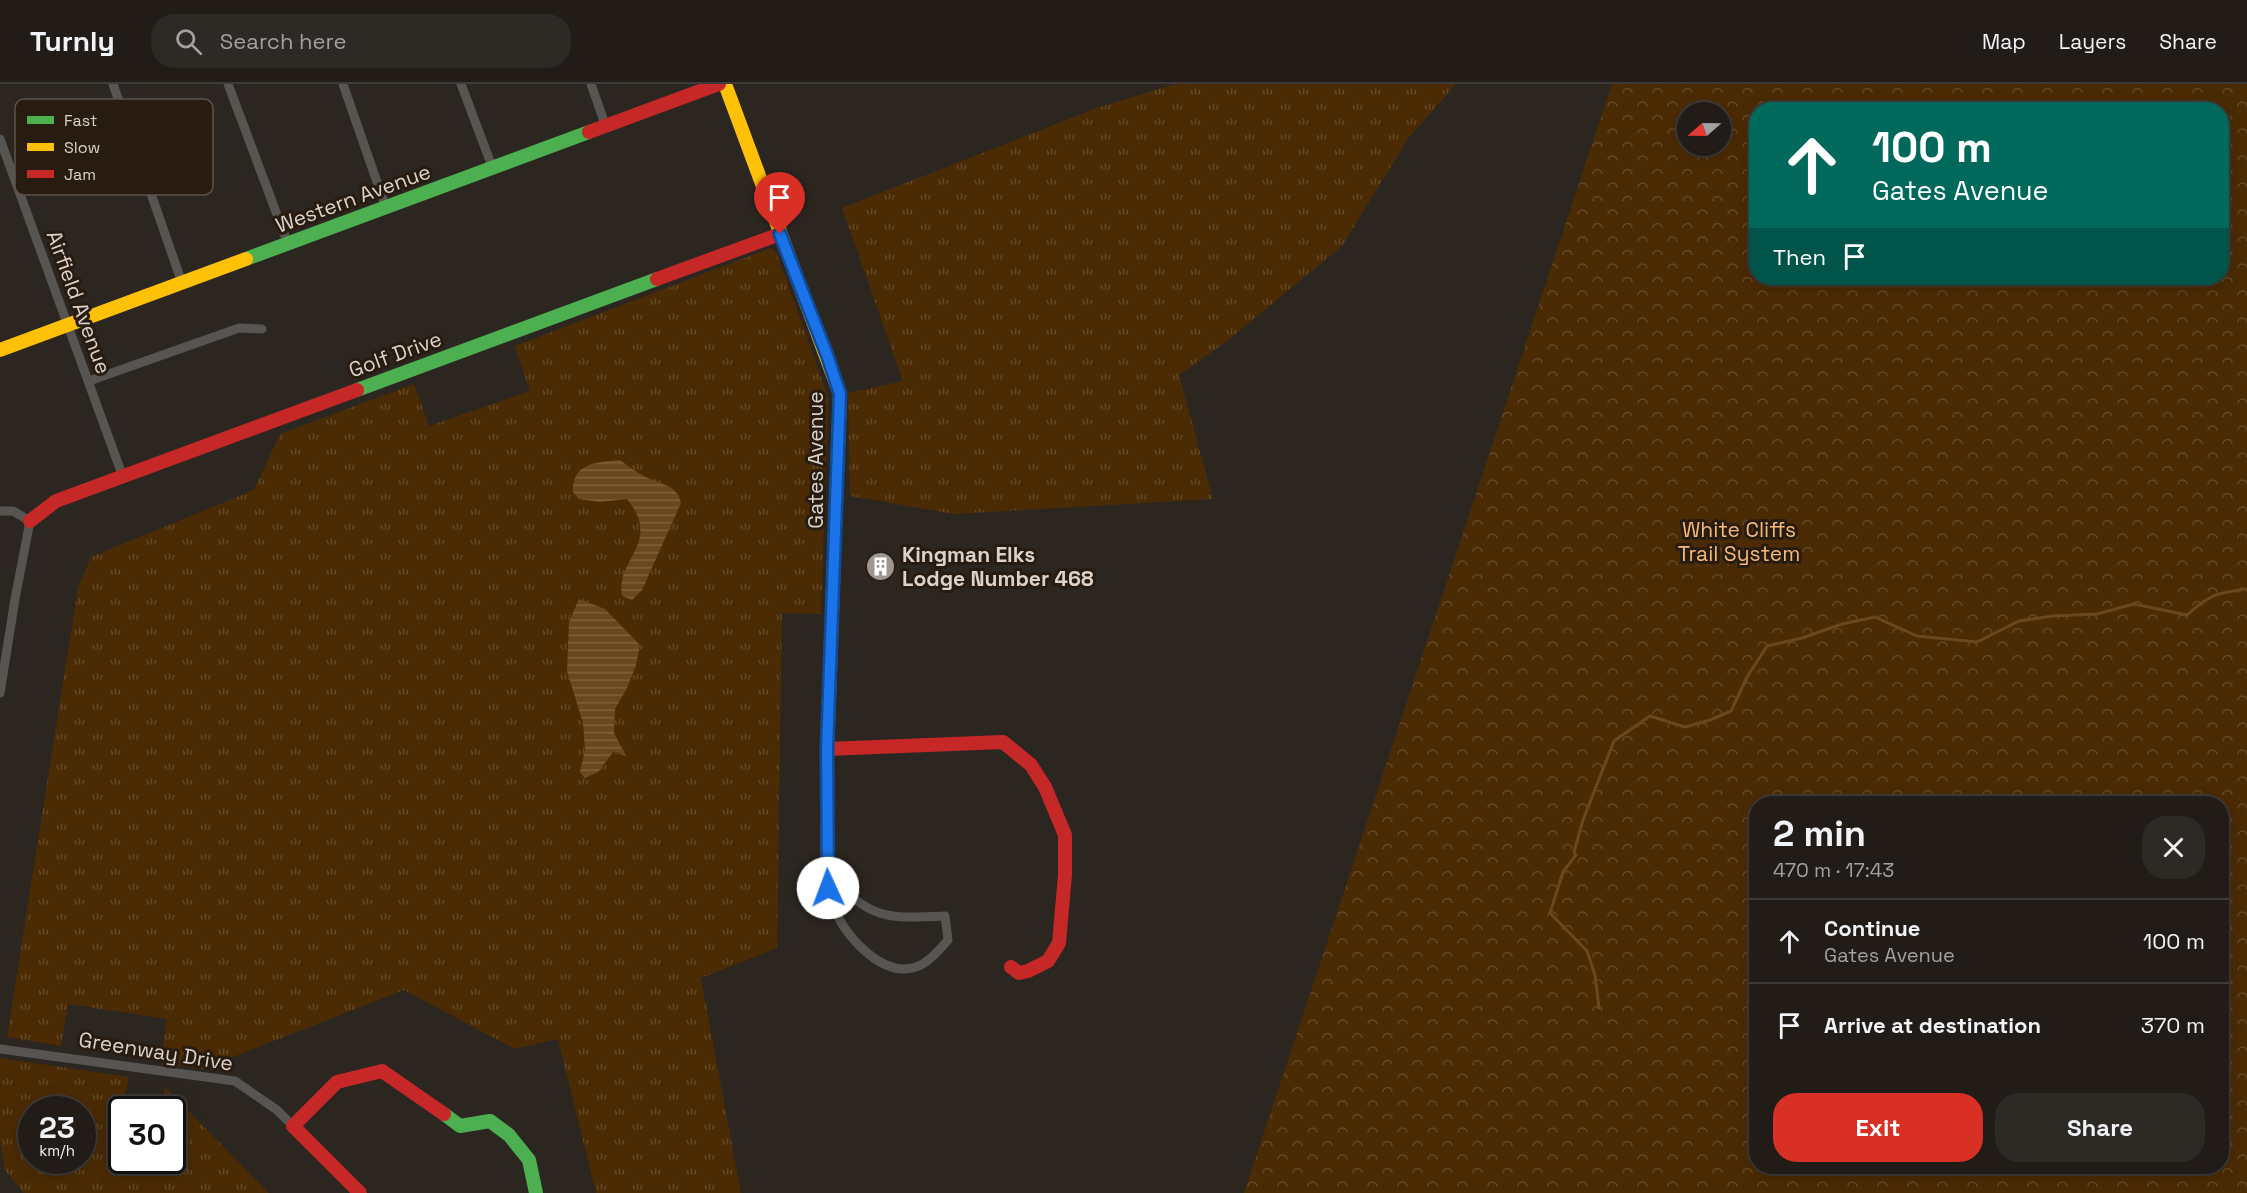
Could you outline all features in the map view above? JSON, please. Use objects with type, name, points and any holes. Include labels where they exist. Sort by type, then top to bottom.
[{"type":"street","points":[[113,84],[118,99]]},
{"type":"street","points":[[228,84],[288,244]]},
{"type":"street","points":[[343,84],[387,208]]},
{"type":"street","points":[[461,84],[493,169]]},
{"type":"street","points":[[591,84],[606,127]]},
{"type":"street","name":"Western Avenue","points":[[0,350],[719,84]]},
{"type":"street","name":"Gates Avenue","points":[[725,84],[840,394],[827,749],[827,874]]},
{"type":"street","name":"Airfield Avenue","points":[[0,139],[15,181]]},
{"type":"street","name":"Airfield Avenue","points":[[20,195],[123,477]]},
{"type":"street","points":[[151,195],[182,283]]},
{"type":"street","name":"Golf Drive","points":[[30,521],[56,501],[780,234]]},
{"type":"street","points":[[89,381],[239,328],[262,329]]},
{"type":"street","points":[[0,512],[13,511],[30,521],[0,693]]},
{"type":"street","points":[[827,749],[1003,742],[1031,765],[1045,787],[1065,835],[1065,875],[1059,943],[1048,962],[1019,973],[1011,967]]},
{"type":"street","points":[[827,874],[864,907],[881,915],[904,918],[945,916],[948,940],[917,967],[900,970],[882,964],[852,936],[838,916],[828,888],[827,874]]},
{"type":"street","name":"Greenway Drive","points":[[0,1049],[235,1081],[277,1110],[360,1193]]},
{"type":"street","points":[[293,1126],[337,1082],[382,1071],[460,1126],[490,1121],[508,1135],[530,1160],[536,1193]]},
{"type":"green space","points":[[1175,84],[1456,84],[1409,137],[1342,246],[1227,341],[1179,375],[1213,499],[954,514],[850,496],[848,393],[903,381],[842,208],[1097,108]]},
{"type":"green space","name":"White Cliffs Trail System","points":[[1612,84],[2247,84],[2247,1193],[1244,1193]]},
{"type":"green space","points":[[771,248],[776,252],[828,401],[821,614],[782,613],[777,948],[701,978],[741,1193],[596,1193],[558,1039],[515,1049],[404,990],[202,1069],[160,1063],[167,1019],[68,1004],[61,1046],[7,1037],[78,588],[91,557],[254,490],[280,434],[414,384],[429,426],[530,391],[515,346]]},
{"type":"green space","points":[[0,1058],[129,1077],[125,1096],[108,1096],[108,1174],[186,1174],[186,1108],[269,1193],[24,1193],[5,1170],[0,1140]]},
{"type":"green space","points":[[165,1087],[174,1096],[163,1096]]},
{"type":"shaded area","points":[[620,460],[649,479],[672,488],[681,503],[642,590],[632,600],[622,596],[622,583],[639,539],[640,528],[637,514],[627,499],[600,502],[579,499],[573,492],[574,482],[581,470],[594,463]]},
{"type":"shaded area","points":[[579,599],[605,609],[640,645],[636,665],[615,709],[614,733],[626,756],[614,751],[598,772],[585,778],[580,772],[585,750],[583,723],[567,671],[569,622]]},
{"type":"waterway","points":[[1599,1008],[1595,975],[1587,951],[1550,913],[1563,872],[1576,855],[1574,852],[1583,820],[1614,741],[1650,716],[1685,727],[1731,711],[1747,677],[1767,646],[1802,638],[1842,624],[1875,617],[1917,636],[1977,642],[2019,621],[2053,616],[2097,614],[2134,604],[2187,615],[2214,596],[2247,589]]},
{"type":"traffic: fast","points":[[246,259],[589,132]]},
{"type":"traffic: fast","points":[[357,390],[657,279]]},
{"type":"traffic: fast","points":[[827,755],[837,473]]},
{"type":"traffic: fast","points":[[444,1114],[460,1126],[490,1121],[509,1135],[529,1160],[536,1193]]},
{"type":"traffic: slow","points":[[725,84],[840,394],[837,473]]},
{"type":"traffic: slow","points":[[0,350],[246,259]]},
{"type":"traffic: jam","points":[[589,132],[719,84]]},
{"type":"traffic: jam","points":[[657,279],[780,234]]},
{"type":"traffic: jam","points":[[30,521],[56,501],[357,390]]},
{"type":"traffic: jam","points":[[827,749],[1003,742],[1031,765],[1045,787],[1065,835],[1065,875],[1059,943],[1048,961],[1019,973],[1011,967]]},
{"type":"traffic: jam","points":[[827,755],[827,874]]},
{"type":"traffic: jam","points":[[360,1193],[293,1126],[337,1082],[382,1071],[444,1114]]},
{"type":"place","name":"Kingman Elks Lodge Number 468","points":[[881,566]]},
{"type":"route","points":[[780,234],[840,394],[827,749],[828,888]]}]
